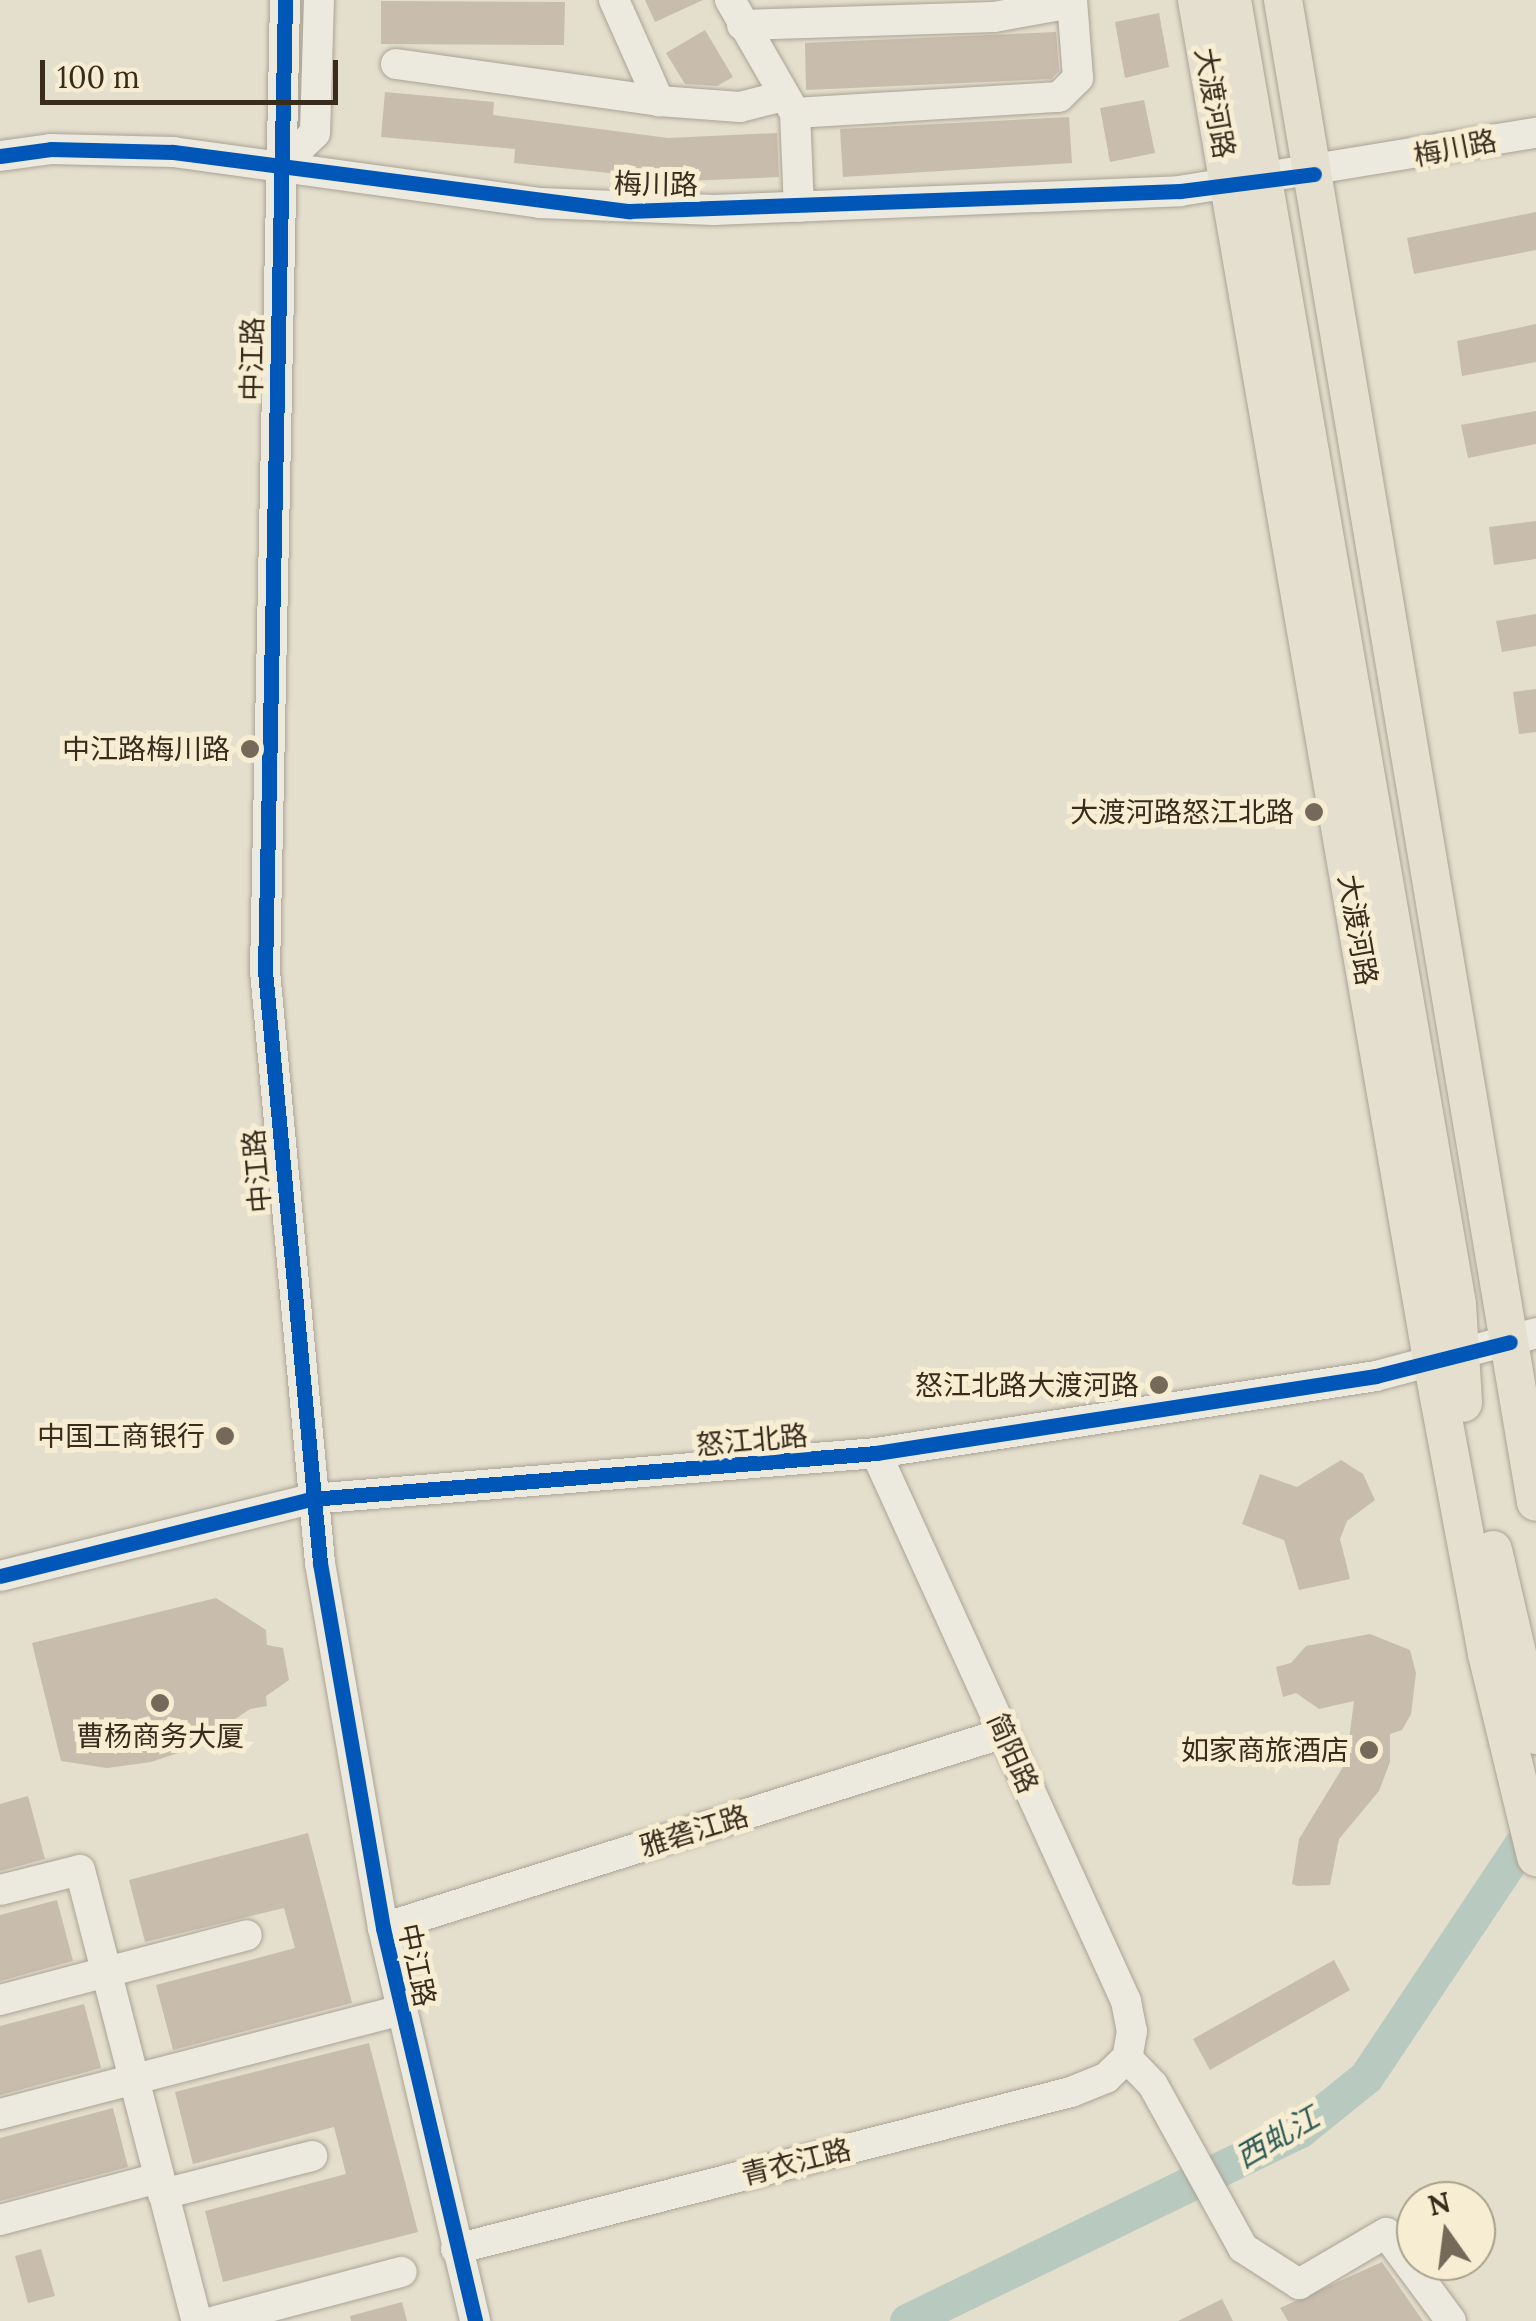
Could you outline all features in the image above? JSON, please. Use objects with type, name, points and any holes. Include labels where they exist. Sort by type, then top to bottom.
[{"type":"main road","name":"大渡河路","points":[[1197,0],[1246,184],[1350,695],[1457,1304],[1446,1361],[1536,1735]]},
{"type":"main road","name":"大渡河路","points":[[1232,0],[1246,184],[1520,1795],[1535,1854]]},
{"type":"main road","points":[[1283,2],[1480,1162],[1523,1338],[1536,1502]]},
{"type":"main road","points":[[1350,695],[1379,560]]},
{"type":"main road","points":[[1416,1063],[1480,1162]]},
{"type":"street","name":"中江路","points":[[286,0],[265,971],[311,1499],[383,1928],[476,2321]]},
{"type":"street","points":[[281,166],[314,134],[319,0]]},
{"type":"street","points":[[614,0],[659,101]]},
{"type":"street","points":[[396,64],[659,101],[740,107],[1059,97],[1078,78],[1072,1],[994,17],[736,13]]},
{"type":"street","points":[[736,13],[789,104],[799,207]]},
{"type":"street","name":"梅川路","points":[[0,156],[51,150],[173,152],[629,211],[799,207],[1246,184],[1536,133]]},
{"type":"street","name":"怒江北路","points":[[0,1576],[311,1499],[876,1452],[1446,1361],[1523,1338]]},
{"type":"street","name":"简阳路","points":[[876,1452],[1126,2001],[1132,2031],[1127,2058]]},
{"type":"street","name":"雅砻江路","points":[[383,1928],[1004,1734]]},
{"type":"street","points":[[0,1890],[80,1870],[196,2321]]},
{"type":"street","points":[[0,2000],[247,1935]]},
{"type":"street","points":[[0,2114],[401,2010]]},
{"type":"street","points":[[1127,2058],[1153,2084],[1215,2204],[1243,2248],[1299,2284],[1386,2233],[1450,2321]]},
{"type":"street","name":"青衣江路","points":[[456,2249],[1071,2092],[1106,2078],[1127,2058]]},
{"type":"street","points":[[0,2220],[312,2156]]},
{"type":"street","points":[[216,2321],[402,2272]]},
{"type":"building","points":[[645,0],[703,0],[655,22]]},
{"type":"building","points":[[381,1],[565,2],[564,45],[381,44]]},
{"type":"building","points":[[1159,13],[1169,67],[1125,78],[1115,22]]},
{"type":"building","points":[[705,30],[733,77],[717,86],[685,84],[666,53]]},
{"type":"building","points":[[1056,32],[1059,71],[1051,79],[806,90],[805,43]]},
{"type":"building","points":[[385,92],[494,102],[493,115],[668,138],[777,133],[779,177],[685,181],[514,163],[515,149],[381,137]]},
{"type":"building","points":[[1144,100],[1155,153],[1110,162],[1100,108]]},
{"type":"building","points":[[1069,117],[1072,163],[843,177],[840,129]]},
{"type":"building","points":[[1536,212],[1536,250],[1414,274],[1407,238]]},
{"type":"building","points":[[1536,324],[1536,362],[1462,376],[1457,341]]},
{"type":"building","points":[[1536,411],[1536,444],[1468,458],[1461,425]]},
{"type":"building","points":[[1536,521],[1536,559],[1494,565],[1489,527]]},
{"type":"building","points":[[1536,614],[1536,646],[1502,652],[1496,621]]},
{"type":"building","points":[[1536,689],[1536,732],[1519,734],[1513,692]]},
{"type":"building","points":[[1341,1460],[1363,1474],[1375,1500],[1347,1521],[1340,1539],[1350,1579],[1299,1590],[1284,1540],[1242,1524],[1260,1474],[1297,1487]]},
{"type":"building","points":[[216,1598],[266,1630],[267,1645],[283,1648],[289,1680],[266,1696],[267,1706],[250,1709],[193,1748],[151,1762],[107,1768],[61,1761],[32,1643]]},
{"type":"building","name":"如家商旅酒店","points":[[1370,1634],[1410,1650],[1416,1673],[1411,1714],[1402,1730],[1390,1734],[1390,1762],[1379,1791],[1339,1839],[1330,1885],[1298,1886],[1292,1884],[1299,1839],[1346,1762],[1354,1701],[1319,1709],[1296,1693],[1283,1697],[1276,1667],[1291,1663],[1306,1646]]},
{"type":"building","points":[[28,1796],[45,1859],[0,1871],[0,1804]]},
{"type":"building","points":[[308,1833],[352,2003],[173,2050],[156,1985],[295,1948],[284,1908],[145,1942],[129,1880]]},
{"type":"building","points":[[57,1900],[73,1961],[0,1981],[0,1915]]},
{"type":"building","points":[[1334,1960],[1350,1990],[1210,2070],[1193,2039]]},
{"type":"building","points":[[84,2004],[101,2068],[0,2095],[0,2026]]},
{"type":"building","points":[[369,2043],[418,2232],[223,2282],[205,2211],[346,2174],[334,2127],[193,2164],[175,2092]]},
{"type":"building","points":[[113,2108],[128,2167],[0,2201],[0,2138]]},
{"type":"building","points":[[41,2249],[55,2296],[28,2303],[15,2256]]},
{"type":"building","points":[[1382,2262],[1423,2321],[1288,2321],[1280,2308]]},
{"type":"building","points":[[1222,2299],[1233,2321],[1178,2321]]},
{"type":"building","points":[[402,2302],[407,2321],[351,2321],[350,2316]]},
{"type":"waterway","name":"西虬江","points":[[907,2321],[1299,2131],[1366,2077],[1536,1822]]},
{"type":"cycle path","points":[[285,0],[265,971],[320,1563],[383,1928],[475,2321]]},
{"type":"cycle path","points":[[0,156],[51,149],[173,152],[629,211],[1180,191],[1314,174]]},
{"type":"cycle path","points":[[0,1576],[311,1499],[876,1453],[1376,1376],[1510,1342]]},
{"type":"place","name":"中江路梅川路","points":[[250,749]]},
{"type":"place","name":"大渡河路怒江北路","points":[[1314,812]]},
{"type":"place","name":"怒江北路大渡河路","points":[[1159,1385]]},
{"type":"place","name":"中国工商银行","points":[[225,1436]]},
{"type":"place","name":"曹杨商务大厦","points":[[160,1703]]},
{"type":"place","name":"如家商旅酒店","points":[[1369,1750]]}]
